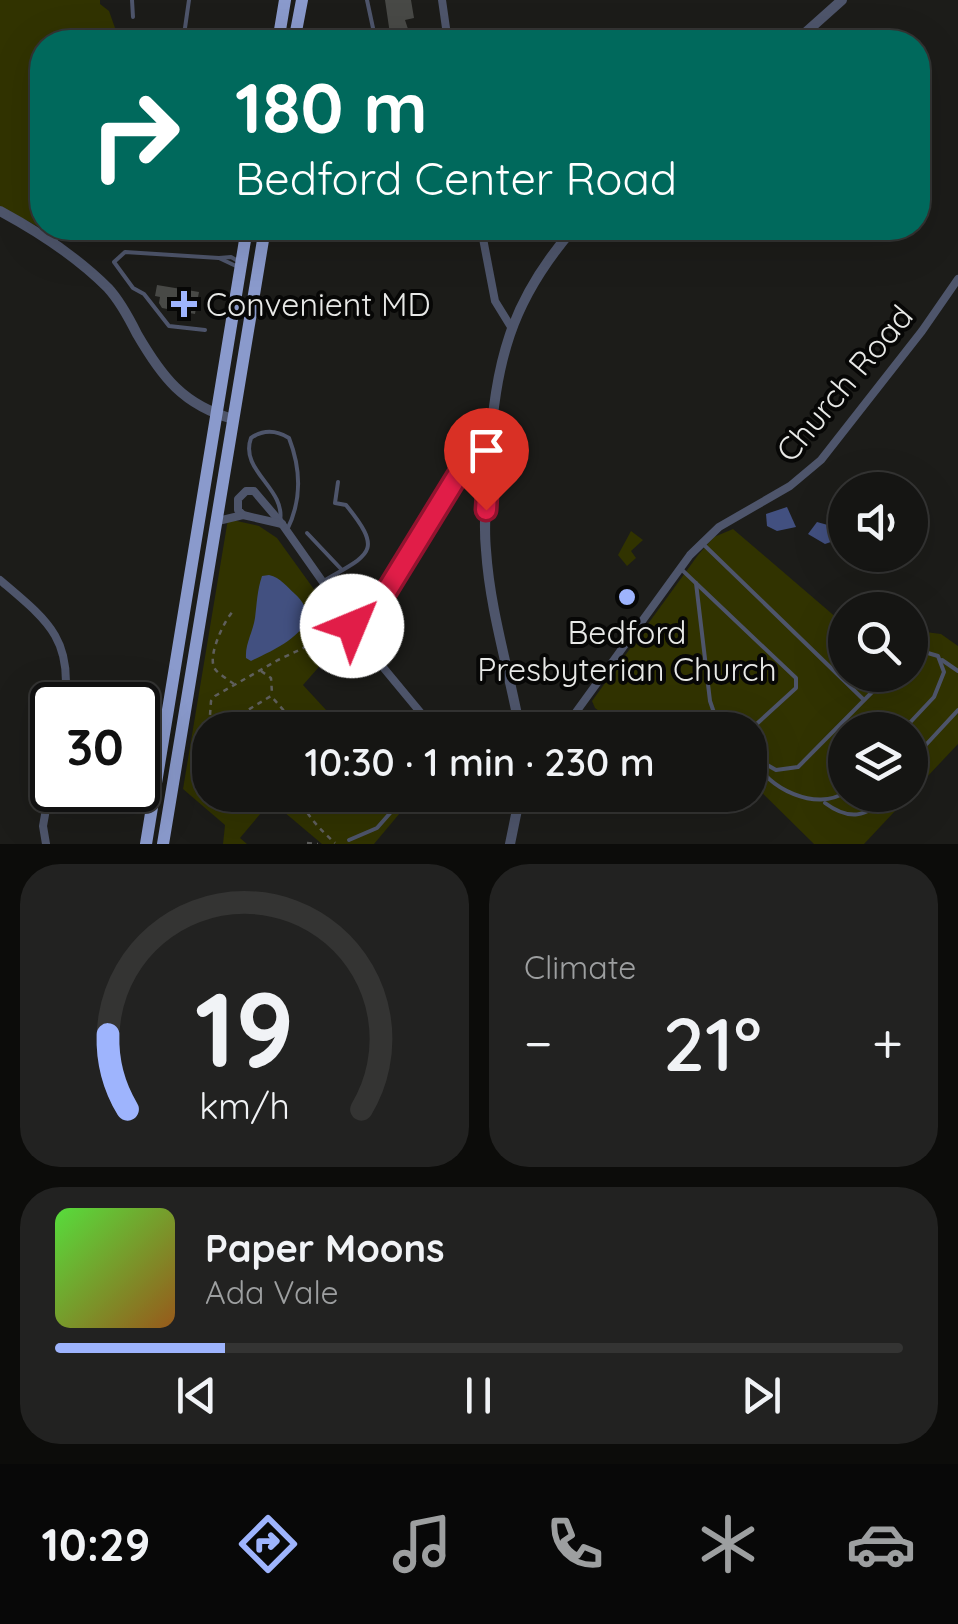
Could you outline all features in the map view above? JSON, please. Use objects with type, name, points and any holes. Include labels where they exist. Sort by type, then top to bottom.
[{"type":"highway","points":[[280,30],[286,0]]},
{"type":"highway","points":[[296,30],[302,0]]},
{"type":"highway","points":[[146,844],[245,240]]},
{"type":"highway","points":[[163,844],[262,240]]},
{"type":"street","points":[[442,0],[446,30]]},
{"type":"street","points":[[808,30],[842,0]]},
{"type":"street","points":[[0,211],[30,228]]},
{"type":"street","points":[[51,240],[110,290],[168,380],[186,398],[232,419]]},
{"type":"street","points":[[484,240],[495,301],[511,326]]},
{"type":"street","points":[[516,712],[486,550],[496,382],[511,326],[547,261],[564,240]]},
{"type":"street","name":"Church Road","points":[[576,712],[702,543],[719,527],[790,486],[821,460],[958,279]]},
{"type":"street","points":[[352,626],[386,592],[467,460],[490,446]]},
{"type":"street","points":[[283,525],[243,515],[238,510],[238,499],[246,491],[254,492],[283,525],[352,626],[421,712]]},
{"type":"street","points":[[214,524],[243,515]]},
{"type":"street","points":[[0,580],[47,620],[58,637],[67,682]]},
{"type":"street","points":[[46,812],[46,844]]},
{"type":"street","points":[[510,844],[517,812]]},
{"type":"lane","points":[[132,0],[133,17]]},
{"type":"lane","points":[[185,30],[189,0]]},
{"type":"lane","points":[[368,0],[374,30]]},
{"type":"lane","points":[[205,330],[169,326],[114,262],[125,252],[219,258],[233,266],[241,264]]},
{"type":"lane","points":[[118,302],[133,288]]},
{"type":"lane","points":[[264,431],[289,438],[297,463],[300,484],[283,525],[280,502],[258,472],[248,450],[252,438],[264,431]]},
{"type":"lane","points":[[322,582],[363,555],[370,537],[346,504],[335,503],[338,482]]},
{"type":"lane","points":[[308,533],[342,570]]},
{"type":"lane","points":[[702,543],[863,700]]},
{"type":"lane","points":[[680,568],[796,678],[796,688],[767,714]]},
{"type":"lane","points":[[696,583],[714,712]]},
{"type":"lane","points":[[928,652],[958,671]]},
{"type":"lane","points":[[919,712],[938,690],[944,672],[942,660]]},
{"type":"lane","points":[[767,765],[776,770],[798,766],[871,692]]},
{"type":"lane","points":[[928,742],[958,710]]},
{"type":"lane","points":[[767,776],[776,784],[828,805]]},
{"type":"lane","points":[[823,802],[828,800]]},
{"type":"lane","points":[[349,840],[376,828],[391,812]]},
{"type":"lane","points":[[839,812],[856,816],[868,812]]},
{"type":"path","points":[[234,610],[221,628],[213,666],[235,685]]},
{"type":"path","points":[[211,712],[215,696],[352,626]]},
{"type":"path","points":[[260,671],[271,678],[272,696],[285,712]]},
{"type":"path","points":[[245,712],[272,696]]},
{"type":"path","points":[[307,812],[335,844]]},
{"type":"path","points":[[307,843],[318,844]]},
{"type":"shaded area","points":[[0,0],[100,0],[116,30],[30,30],[30,222],[0,206]]},
{"type":"shaded area","points":[[228,519],[259,526],[277,538],[347,635],[303,685],[328,712],[196,712]]},
{"type":"shaded area","points":[[733,529],[828,610],[828,692],[928,692],[928,632],[941,634],[958,646],[958,744],[928,776],[928,712],[828,712],[828,812],[894,812],[864,844],[814,844],[767,798],[767,712],[600,712],[595,708],[592,701],[714,537]]},
{"type":"shaded area","points":[[631,531],[643,540],[631,551],[636,558],[627,566],[618,555]]},
{"type":"shaded area","points":[[192,735],[192,797],[183,789]]},
{"type":"shaded area","points":[[210,812],[262,812],[240,838],[247,844],[223,844],[225,825]]},
{"type":"shaded area","points":[[284,812],[401,812],[374,844],[322,844]]},
{"type":"water","points":[[787,507],[796,527],[777,531],[767,526],[766,514]]},
{"type":"water","points":[[817,522],[828,525],[828,543],[825,544],[808,534]]},
{"type":"water","points":[[269,575],[295,594],[306,616],[296,635],[251,661],[246,653],[259,587],[262,576]]},
{"type":"building","points":[[385,0],[411,0],[414,18],[405,20],[408,30],[389,30]]},
{"type":"building","points":[[157,285],[199,292],[195,314],[162,308],[160,297],[155,296]]},
{"type":"place","name":"Convenient MD","points":[[184,304]]},
{"type":"place","name":"Bedford Presbyterian Church","points":[[627,597]]},
{"type":"route","points":[[352,626],[386,592],[458,471],[479,450],[490,446],[486,510]]}]
